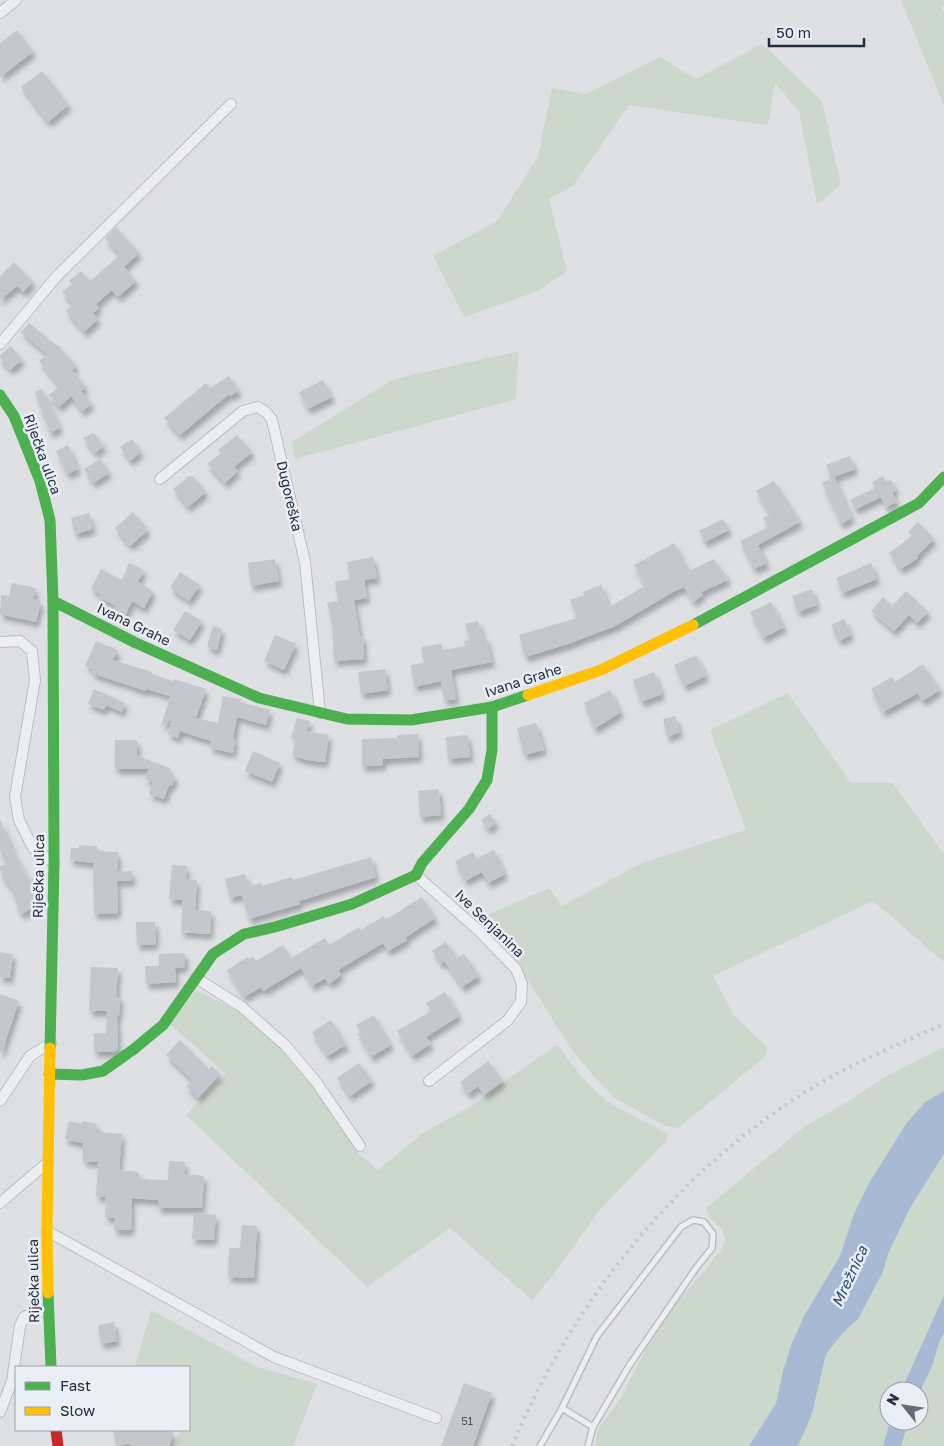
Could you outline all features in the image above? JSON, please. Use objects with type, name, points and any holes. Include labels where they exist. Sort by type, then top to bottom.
[{"type":"street","points":[[0,13],[16,0]]},
{"type":"street","points":[[0,344],[57,276],[231,104]]},
{"type":"street","name":"Riječka ulica","points":[[0,395],[14,416],[40,481],[50,520],[53,601],[54,863],[47,1231],[48,1310],[52,1366]]},
{"type":"street","name":"Dugoreška","points":[[160,479],[243,412],[258,407],[267,413],[272,420],[305,562],[320,713]]},
{"type":"street","name":"Ivana Grahe","points":[[53,601],[136,643],[259,698],[347,719],[411,720],[492,707],[601,670],[708,617],[919,503],[944,477]]},
{"type":"street","points":[[0,642],[20,641],[32,652],[35,680],[15,797],[19,820],[33,848],[54,863]]},
{"type":"street","points":[[49,1074],[82,1075],[103,1071],[134,1049],[162,1024],[212,954],[244,934],[275,927],[352,904],[416,875],[422,863],[469,809],[486,780],[492,750],[492,707]]},
{"type":"street","name":"Ive Senjanina","points":[[416,875],[478,930],[516,970],[522,984],[521,1002],[507,1020],[429,1081]]},
{"type":"street","points":[[196,978],[242,1006],[286,1046],[316,1083],[360,1146]]},
{"type":"street","points":[[0,1101],[30,1056],[51,1043]]},
{"type":"street","points":[[0,1203],[48,1162]]},
{"type":"street","points":[[47,1231],[274,1357],[436,1418]]},
{"type":"street","points":[[0,1412],[12,1381],[20,1326],[24,1317],[35,1312],[48,1310]]},
{"type":"street","points":[[56,1431],[58,1445]]},
{"type":"lane","points":[[540,1446],[562,1408],[597,1336],[681,1227],[693,1220],[704,1222],[713,1234],[712,1248],[696,1268],[629,1366],[593,1428],[588,1446]]},
{"type":"lane","points":[[562,1408],[593,1428]]},
{"type":"shaded area","points":[[901,0],[944,0],[944,5],[940,7],[944,11],[944,106]]},
{"type":"shaded area","points":[[762,44],[822,101],[841,185],[817,204],[799,111],[775,83],[768,125],[629,105],[573,186],[549,199],[567,271],[538,291],[464,317],[433,256],[497,221],[538,157],[552,88],[586,94],[660,57],[696,79]]},
{"type":"shaded area","points":[[519,351],[516,399],[295,459],[292,442],[394,379]]},
{"type":"shaded area","points":[[788,693],[851,783],[893,783],[944,854],[944,962],[873,901],[713,976],[734,1016],[767,1047],[767,1053],[760,1061],[678,1128],[663,1125],[615,1098],[593,1076],[570,1047],[487,915],[549,888],[562,906],[642,863],[746,830],[710,730]]},
{"type":"shaded area","points":[[196,990],[240,1012],[299,1066],[358,1153],[378,1170],[423,1133],[473,1105],[557,1045],[582,1077],[609,1103],[668,1134],[666,1141],[599,1211],[554,1274],[532,1300],[450,1228],[367,1287],[186,1115],[226,1074],[170,1024]]},
{"type":"shaded area","points":[[944,1047],[944,1091],[925,1102],[906,1124],[869,1183],[853,1216],[840,1256],[804,1316],[791,1345],[776,1403],[749,1446],[595,1446],[598,1429],[619,1401],[645,1351],[671,1309],[722,1248],[725,1240],[723,1230],[710,1218],[706,1208],[804,1127],[852,1099],[883,1078]]},
{"type":"shaded area","points":[[944,1154],[944,1295],[905,1381],[879,1381],[879,1431],[887,1431],[883,1446],[798,1446],[812,1414],[826,1354],[842,1334],[858,1319],[883,1272],[888,1254],[910,1208]]},
{"type":"shaded area","points":[[151,1310],[257,1367],[317,1384],[293,1446],[175,1446],[181,1431],[190,1431],[190,1366],[135,1366]]},
{"type":"shaded area","points":[[944,1333],[944,1446],[901,1446],[906,1431],[929,1431],[929,1381],[925,1381],[933,1364]]},
{"type":"water","name":"Mrežnica","points":[[944,1091],[944,1154],[910,1208],[888,1254],[883,1272],[858,1319],[842,1334],[826,1354],[812,1414],[798,1446],[749,1446],[776,1403],[791,1345],[804,1316],[840,1256],[853,1216],[869,1183],[906,1124],[925,1102]]},
{"type":"water","points":[[944,1295],[944,1333],[933,1364],[925,1381],[905,1381]]},
{"type":"water","points":[[887,1431],[906,1431],[901,1446],[883,1446]]},
{"type":"building","points":[[17,30],[33,52],[0,77],[0,43]]},
{"type":"building","points":[[42,71],[69,105],[48,122],[21,87]]},
{"type":"building","points":[[116,227],[139,253],[124,267],[136,281],[118,297],[112,290],[96,304],[99,308],[93,313],[98,319],[84,332],[66,311],[73,304],[62,292],[72,284],[69,281],[81,271],[90,281],[120,255],[105,238]]},
{"type":"building","points":[[14,262],[33,282],[23,292],[17,286],[0,300],[0,276]]},
{"type":"building","points":[[29,323],[58,345],[76,366],[72,370],[86,387],[81,391],[92,404],[82,411],[71,396],[59,407],[49,395],[60,386],[39,361],[47,354],[21,332]]},
{"type":"building","points":[[11,346],[22,360],[10,370],[0,358],[0,355]]},
{"type":"building","points":[[229,376],[239,391],[230,396],[229,394],[180,435],[164,418],[206,383],[210,388]]},
{"type":"building","points":[[323,380],[332,397],[308,409],[299,392]]},
{"type":"building","points":[[42,389],[60,428],[50,433],[35,392]]},
{"type":"building","points":[[94,433],[104,446],[95,453],[83,438]]},
{"type":"building","points":[[237,435],[252,452],[234,467],[238,471],[225,483],[207,464],[221,453],[218,450]]},
{"type":"building","points":[[132,439],[141,452],[130,461],[120,447]]},
{"type":"building","points":[[68,445],[78,469],[67,474],[56,451]]},
{"type":"building","points":[[850,456],[855,469],[834,477],[852,518],[841,524],[822,483],[831,478],[826,465]]},
{"type":"building","points":[[100,459],[109,473],[93,483],[84,469]]},
{"type":"building","points":[[189,476],[193,476],[206,492],[188,507],[173,489]]},
{"type":"building","points":[[883,476],[886,482],[891,480],[896,490],[892,492],[897,502],[886,507],[881,497],[856,509],[850,500],[875,488],[872,482]]},
{"type":"building","points":[[774,481],[800,522],[758,545],[767,563],[754,569],[740,541],[768,527],[763,518],[770,515],[756,491]]},
{"type":"building","points":[[133,512],[148,530],[130,546],[115,528]]},
{"type":"building","points":[[89,513],[93,529],[75,534],[71,518]]},
{"type":"building","points":[[723,519],[729,530],[705,542],[699,531]]},
{"type":"building","points":[[918,522],[934,539],[917,556],[918,558],[901,569],[889,553],[912,536],[908,532]]},
{"type":"building","points":[[674,543],[689,571],[714,559],[720,571],[723,570],[728,580],[701,592],[703,595],[693,602],[684,587],[615,626],[568,644],[525,657],[519,635],[577,618],[570,600],[585,595],[583,592],[601,585],[609,607],[645,586],[634,565]]},
{"type":"building","points":[[373,557],[377,578],[364,580],[367,598],[354,600],[360,636],[363,636],[364,659],[334,661],[332,623],[327,603],[338,601],[335,582],[350,579],[347,562]]},
{"type":"building","points":[[275,559],[279,581],[251,586],[248,563]]},
{"type":"building","points":[[129,563],[144,570],[138,582],[153,591],[144,608],[132,601],[123,621],[111,616],[116,606],[99,597],[100,594],[91,589],[101,569],[122,580]]},
{"type":"building","points":[[871,563],[877,579],[842,593],[836,578]]},
{"type":"building","points":[[180,572],[200,585],[189,601],[170,588]]},
{"type":"building","points":[[12,583],[36,588],[33,599],[41,601],[36,622],[0,614],[1,595],[9,596]]},
{"type":"building","points":[[812,589],[817,605],[798,612],[792,596]]},
{"type":"building","points":[[906,591],[928,612],[917,623],[909,615],[894,631],[871,611],[883,597],[892,606]]},
{"type":"building","points":[[771,602],[784,627],[763,638],[750,612]]},
{"type":"building","points":[[185,611],[202,621],[190,640],[173,630]]},
{"type":"building","points":[[844,619],[851,635],[839,641],[831,625]]},
{"type":"building","points":[[478,621],[483,638],[486,637],[492,662],[451,670],[456,699],[444,700],[441,681],[414,687],[411,665],[424,663],[421,647],[441,644],[443,650],[465,646],[464,641],[470,640],[465,624]]},
{"type":"building","points":[[213,626],[222,629],[217,650],[207,647]]},
{"type":"building","points":[[275,635],[296,644],[284,670],[264,661]]},
{"type":"building","points":[[96,641],[118,650],[113,660],[152,672],[151,674],[173,681],[174,679],[206,689],[196,718],[218,723],[223,696],[239,699],[241,700],[240,702],[270,710],[266,725],[237,717],[233,739],[235,740],[233,753],[210,748],[211,741],[180,731],[178,738],[168,734],[172,719],[161,727],[170,696],[146,689],[146,691],[91,673],[93,669],[85,666]]},
{"type":"building","points":[[696,655],[706,676],[684,686],[674,665]]},
{"type":"building","points":[[923,664],[940,690],[922,701],[918,693],[883,712],[871,689],[892,677],[895,682]]},
{"type":"building","points":[[385,669],[388,690],[361,694],[358,672]]},
{"type":"building","points":[[654,672],[662,694],[641,702],[633,680]]},
{"type":"building","points":[[94,689],[125,703],[122,712],[106,705],[104,710],[88,704]]},
{"type":"building","points":[[610,690],[621,712],[594,729],[584,703]]},
{"type":"building","points":[[675,716],[680,732],[667,737],[663,719]]},
{"type":"building","points":[[297,718],[310,721],[307,731],[329,735],[325,762],[307,760],[292,755],[296,739],[291,738]]},
{"type":"building","points":[[536,723],[544,750],[524,755],[517,728]]},
{"type":"building","points":[[418,734],[419,757],[383,759],[383,765],[362,766],[362,739],[397,738],[397,735]]},
{"type":"building","points":[[468,735],[470,757],[448,759],[446,737]]},
{"type":"building","points":[[115,740],[137,740],[137,756],[170,768],[168,773],[175,776],[172,786],[169,785],[164,799],[149,794],[153,782],[145,779],[149,769],[115,769]]},
{"type":"building","points":[[253,751],[280,763],[272,782],[245,771]]},
{"type":"building","points":[[439,789],[441,815],[420,817],[418,791]]},
{"type":"building","points":[[490,814],[496,823],[488,829],[481,820]]},
{"type":"building","points":[[0,819],[14,853],[29,880],[33,878],[38,888],[34,890],[40,905],[21,914],[8,882],[6,883],[0,870],[0,866],[6,864],[0,850]]},
{"type":"building","points":[[79,845],[97,846],[97,851],[118,852],[117,872],[132,871],[132,881],[117,881],[118,913],[94,914],[93,863],[70,860],[71,848],[79,848]]},
{"type":"building","points":[[494,850],[505,874],[488,883],[482,872],[465,881],[455,861],[473,852],[476,859]]},
{"type":"building","points":[[371,857],[376,877],[299,901],[300,904],[249,919],[242,895],[230,898],[225,879],[245,874],[249,886],[261,883],[262,886],[292,877],[293,880]]},
{"type":"building","points":[[172,865],[187,866],[186,879],[197,880],[195,910],[211,911],[210,934],[181,932],[183,900],[169,899]]},
{"type":"building","points":[[422,897],[435,918],[406,937],[407,940],[388,951],[383,943],[338,970],[341,975],[329,984],[325,978],[312,986],[301,968],[263,991],[261,987],[244,997],[227,970],[248,957],[249,959],[253,957],[256,961],[283,945],[291,958],[325,938],[329,945],[359,927],[361,930],[384,916],[385,919],[392,916]]},
{"type":"building","points":[[136,922],[155,922],[156,944],[137,945]]},
{"type":"building","points":[[446,942],[457,958],[464,954],[479,976],[462,987],[444,961],[441,964],[432,951]]},
{"type":"building","points":[[0,952],[13,954],[10,978],[0,977]]},
{"type":"building","points":[[185,953],[185,967],[175,968],[176,982],[146,984],[145,966],[159,966],[159,954]]},
{"type":"building","points":[[91,967],[118,968],[116,997],[120,997],[119,1016],[117,1015],[118,1049],[114,1052],[94,1052],[94,1033],[106,1033],[107,1011],[89,1011]]},
{"type":"building","points":[[445,992],[459,1016],[426,1037],[431,1044],[412,1056],[397,1031],[431,1011],[426,1003]]},
{"type":"building","points":[[0,994],[19,1001],[2,1052],[0,1052]]},
{"type":"building","points":[[374,1015],[391,1045],[371,1057],[358,1034],[361,1032],[356,1025]]},
{"type":"building","points":[[331,1020],[346,1045],[327,1056],[312,1032]]},
{"type":"building","points":[[180,1040],[209,1069],[212,1066],[220,1074],[198,1098],[186,1086],[192,1080],[166,1055]]},
{"type":"building","points":[[488,1061],[503,1081],[484,1095],[478,1086],[468,1094],[460,1082]]},
{"type":"building","points":[[359,1063],[372,1081],[350,1096],[337,1078]]},
{"type":"building","points":[[69,1121],[82,1124],[83,1121],[97,1124],[96,1132],[122,1134],[119,1170],[138,1172],[140,1179],[168,1180],[169,1161],[185,1162],[184,1174],[204,1176],[202,1208],[158,1208],[158,1200],[132,1198],[131,1230],[114,1230],[115,1218],[105,1217],[106,1197],[96,1196],[98,1162],[83,1161],[83,1143],[65,1139]]},
{"type":"building","points":[[194,1213],[216,1215],[214,1240],[192,1239]]},
{"type":"building","points":[[242,1225],[257,1226],[254,1278],[228,1277],[229,1248],[240,1248]]},
{"type":"building","points":[[114,1322],[117,1341],[101,1344],[98,1325]]},
{"type":"building","points":[[464,1383],[492,1393],[473,1446],[441,1446]]},
{"type":"building","points":[[113,1431],[169,1431],[174,1433],[169,1446],[131,1446],[130,1444],[116,1446]]},
{"type":"railway","points":[[512,1446],[538,1389],[569,1334],[605,1282],[644,1232],[687,1186],[734,1144],[784,1106],[851,1066],[944,1024]]},
{"type":"traffic: fast","points":[[0,395],[14,416],[40,481],[50,520],[53,601],[54,863],[50,1048]]},
{"type":"traffic: fast","points":[[693,625],[919,503],[944,477]]},
{"type":"traffic: fast","points":[[53,601],[136,643],[259,698],[347,719],[411,720],[492,707],[528,695]]},
{"type":"traffic: fast","points":[[49,1074],[82,1075],[103,1071],[134,1049],[163,1025],[213,954],[244,934],[275,927],[352,904],[416,875],[422,863],[469,809],[487,780],[492,750],[492,707]]},
{"type":"traffic: fast","points":[[48,1293],[51,1366]]},
{"type":"traffic: slow","points":[[528,695],[601,670],[693,625]]},
{"type":"traffic: slow","points":[[48,1293],[47,1231],[50,1048]]},
{"type":"traffic: jam","points":[[56,1431],[58,1446]]}]
